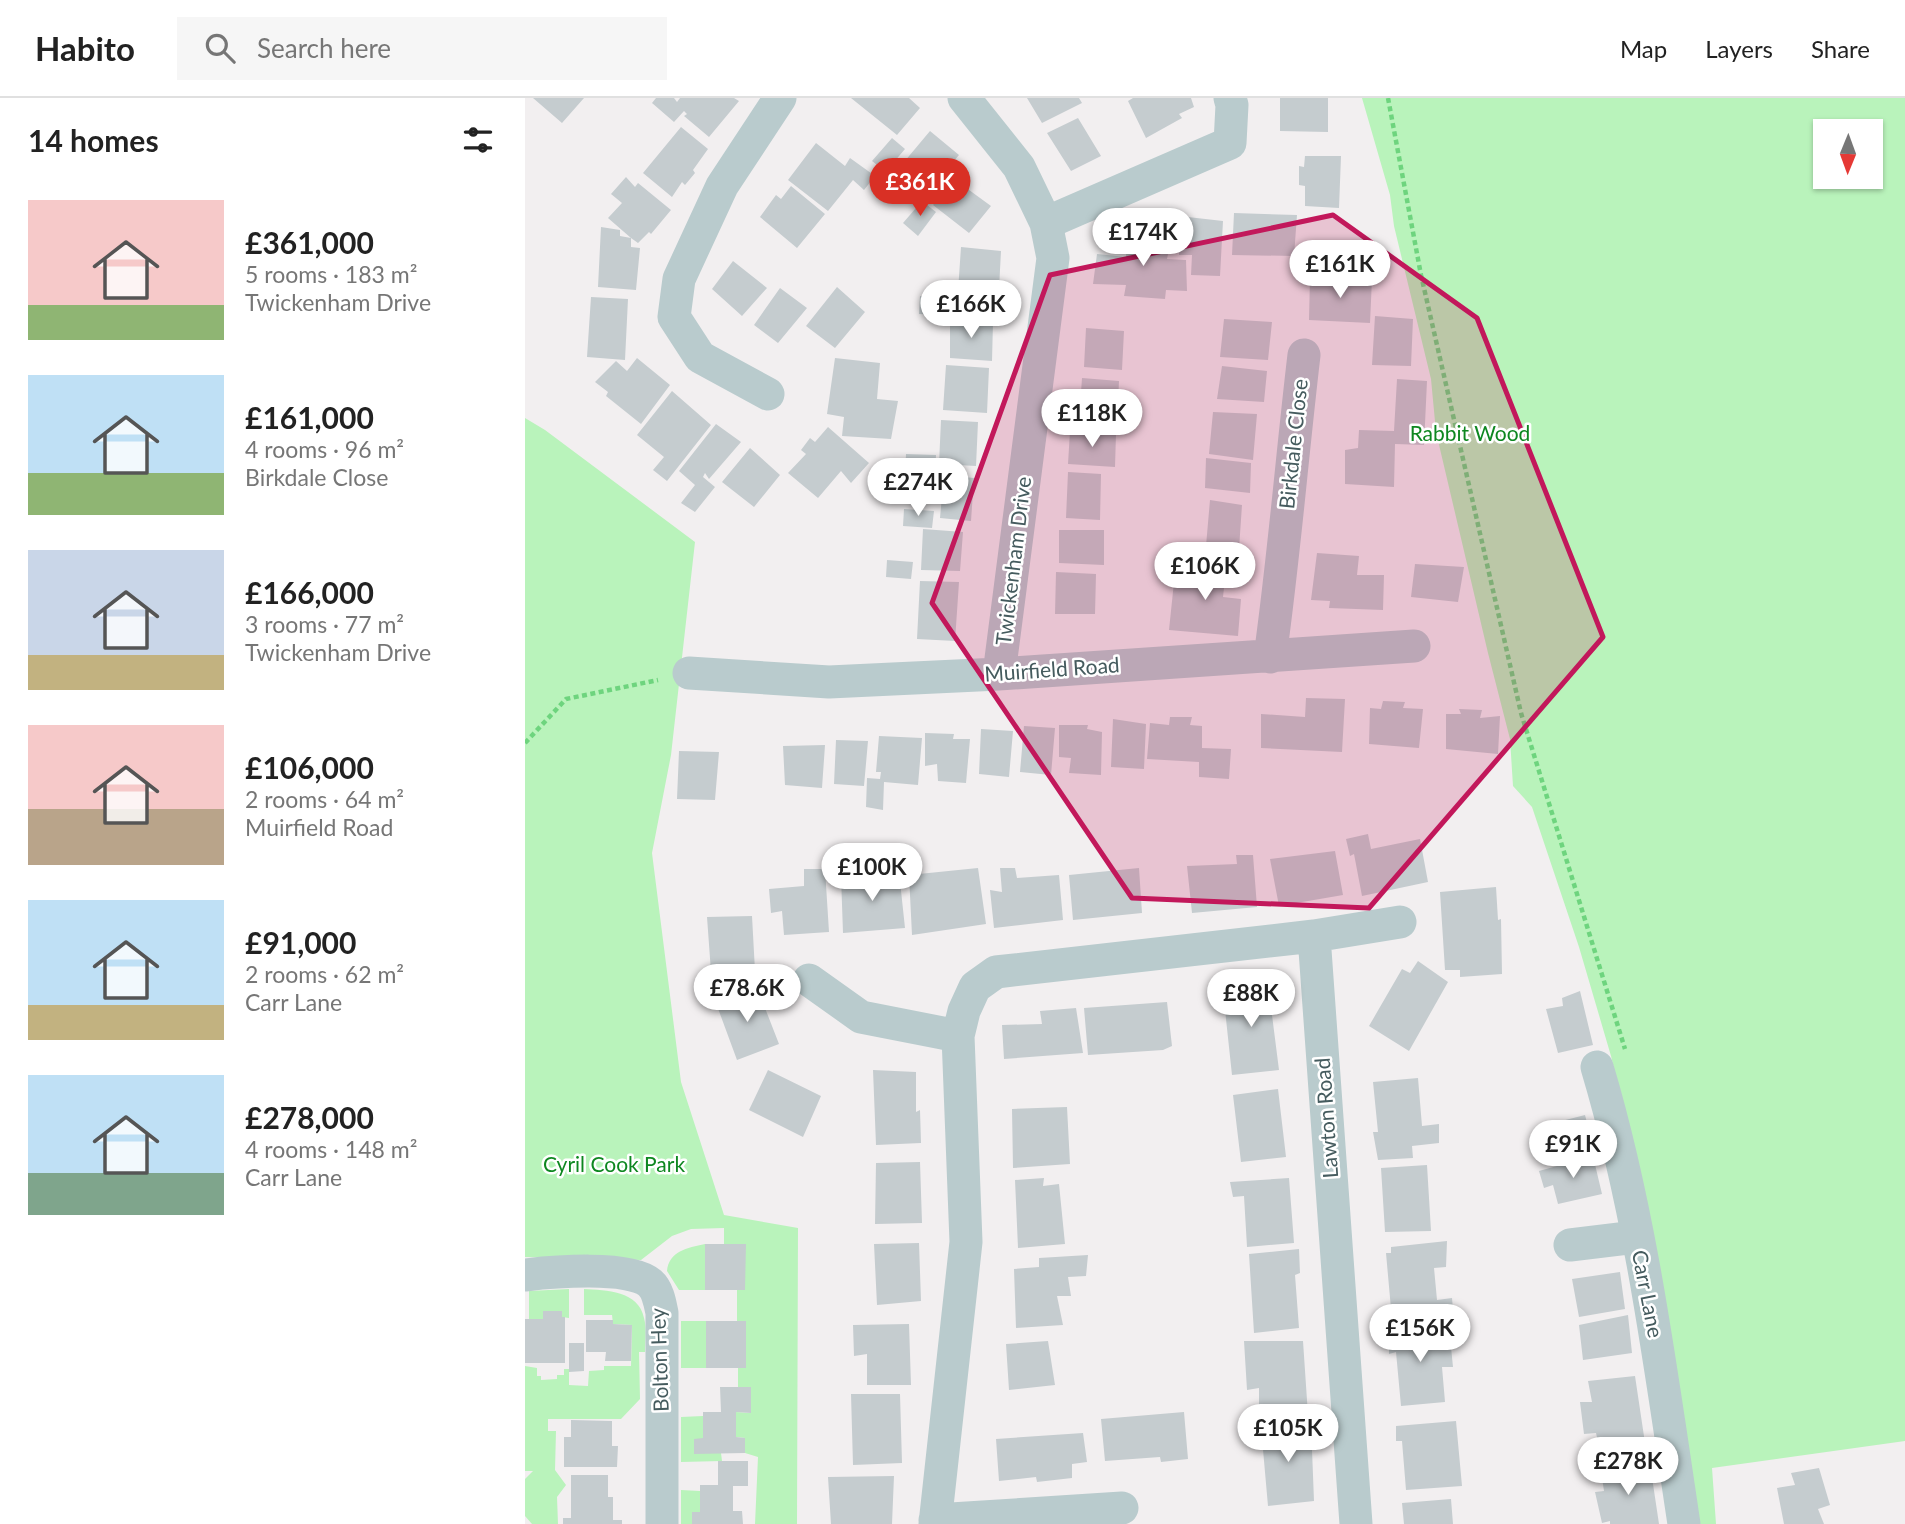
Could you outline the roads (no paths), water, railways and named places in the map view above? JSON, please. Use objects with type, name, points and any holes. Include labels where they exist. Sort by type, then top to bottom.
[{"type":"street","points":[[768,394],[700,358],[674,317],[679,279],[722,186],[780,98]]},
{"type":"street","name":"Twickenham Drive","points":[[964,98],[1019,167],[1046,223],[1053,258],[999,674]]},
{"type":"street","points":[[1046,223],[1230,143],[1230,98]]},
{"type":"street","name":"Birkdale Close","points":[[1271,657],[1282,576],[1289,478],[1304,355]]},
{"type":"street","name":"Muirfield Road","points":[[689,673],[829,682],[999,674],[1414,646]]},
{"type":"street","points":[[1122,1508],[935,1522],[966,1242],[958,1036],[964,1011],[975,988],[996,972],[1314,936],[1400,922]]},
{"type":"street","name":"Lawton Road","points":[[1314,936],[1356,1524]]},
{"type":"street","points":[[809,980],[861,1017],[958,1036]]},
{"type":"street","name":"Carr Lane","points":[[1612,1062],[1610,1109],[1654,1326],[1684,1524]]},
{"type":"street","points":[[1570,1245],[1636,1237]]},
{"type":"street","name":"Bolton Hey","points":[[525,1275],[557,1271],[598,1272],[642,1278],[652,1284],[659,1297],[662,1313],[662,1524]]},
{"type":"park label","name":"Rabbit Wood","points":[[1470,434]]},
{"type":"park label","name":"Cyril Cook Park","points":[[614,1165]]}]
